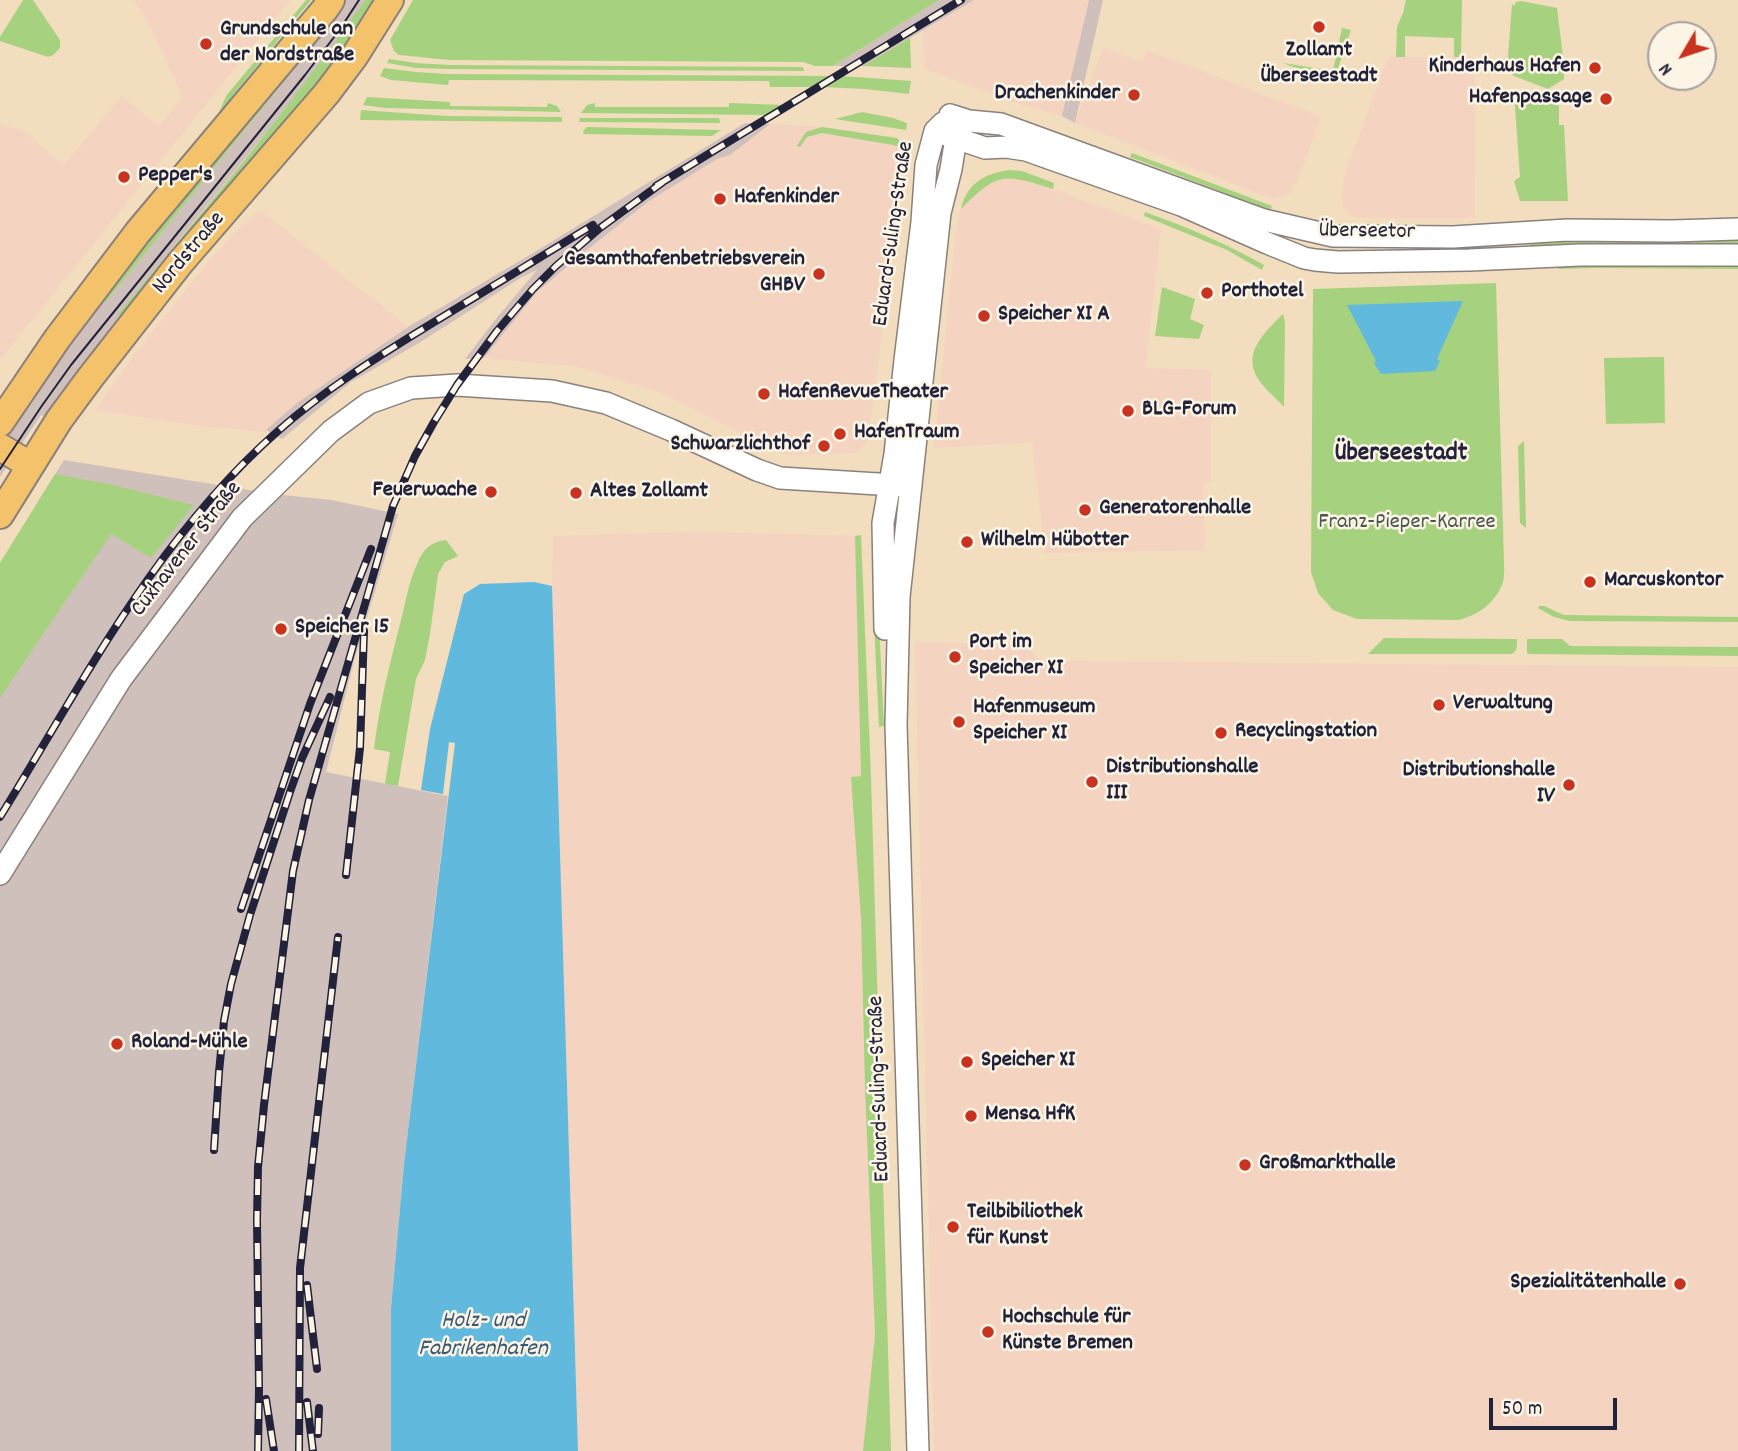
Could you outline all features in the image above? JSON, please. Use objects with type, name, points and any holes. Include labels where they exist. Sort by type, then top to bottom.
[{"type":"main road","points":[[0,422],[57,339],[138,232],[331,0]]},
{"type":"main road","name":"Nordstraße","points":[[0,515],[59,420],[90,378],[180,263],[327,93],[354,57],[390,0]]},
{"type":"main road","points":[[0,447],[30,465]]},
{"type":"street","name":"Eduard-Suling-Straße","points":[[900,486],[895,454],[922,222],[926,164],[935,131],[950,115]]},
{"type":"street","name":"Eduard-Suling-Straße","points":[[918,1451],[896,725],[900,486],[940,214],[956,138],[950,115]]},
{"type":"street","name":"Überseetor","points":[[950,115],[969,121],[1001,124],[1252,216],[1333,236],[1453,237],[1567,230],[1738,229]]},
{"type":"street","name":"Überseetor","points":[[935,131],[985,148],[1026,150],[1181,205],[1267,243],[1315,260],[1738,255]]},
{"type":"street","name":"Cuxhavener Straße","points":[[0,874],[121,679],[242,518],[331,431],[369,403],[411,388],[437,386],[552,391],[606,403],[780,478],[900,486]]},
{"type":"shaded area","points":[[134,0],[290,0],[0,360],[0,124],[23,130],[64,165],[122,96],[159,126],[183,97],[150,27]]},
{"type":"shaded area","points":[[345,0],[365,0],[290,103],[119,314],[124,319],[47,418],[41,415],[0,477],[0,449],[29,405],[24,401],[99,298],[105,303],[314,44]]},
{"type":"shaded area","points":[[939,0],[974,0],[863,66],[833,66]]},
{"type":"shaded area","points":[[974,0],[1089,0],[1062,116],[1023,105],[925,69],[923,31]]},
{"type":"shaded area","points":[[1089,0],[1103,0],[1075,123],[1062,116]]},
{"type":"shaded area","points":[[1103,48],[1142,62],[1147,50],[1321,117],[1298,180],[1289,194],[1273,199],[1075,123]]},
{"type":"shaded area","points":[[1388,57],[1474,57],[1475,218],[1360,218],[1351,215],[1344,208],[1344,177]]},
{"type":"shaded area","points":[[745,123],[770,124],[730,155],[717,159],[649,201],[582,254],[537,292],[484,358],[465,359],[537,270],[351,382],[282,439],[266,430],[297,403],[408,327]]},
{"type":"shaded area","points":[[770,124],[822,127],[897,138],[906,149],[868,441],[856,453],[787,455],[662,393],[574,366],[484,358],[537,292],[582,254],[649,201],[717,159],[730,155]]},
{"type":"shaded area","points":[[1016,178],[1161,229],[1145,368],[1211,370],[1211,481],[1203,481],[1205,550],[1045,553],[1034,442],[934,448],[957,222],[961,209],[980,190],[999,179]]},
{"type":"shaded area","points":[[260,210],[408,327],[297,403],[264,432],[186,424],[95,410],[134,355],[209,261]]},
{"type":"shaded area","points":[[64,460],[274,494],[331,500],[398,514],[354,661],[326,772],[448,796],[404,1164],[391,1308],[391,1451],[0,1451],[0,563]]},
{"type":"shaded area","points":[[700,532],[855,536],[861,776],[851,777],[861,918],[875,1335],[863,1451],[578,1451],[552,586],[553,536]]},
{"type":"shaded area","points":[[915,642],[1023,644],[1041,661],[1738,667],[1738,1451],[934,1451]]},
{"type":"green space","points":[[23,0],[33,0],[60,40],[60,48],[53,55],[48,57],[0,41]]},
{"type":"green space","points":[[306,0],[311,0],[230,99],[229,111],[215,122],[226,96]]},
{"type":"green space","points":[[341,0],[345,0],[314,44],[105,303],[99,298]]},
{"type":"green space","points":[[365,0],[378,0],[343,55],[124,319],[118,314],[276,120]]},
{"type":"green space","points":[[413,0],[939,0],[833,66],[815,66],[803,62],[449,60],[399,55],[394,51],[390,40]]},
{"type":"green space","points":[[1406,0],[1462,0],[1461,57],[1454,57],[1454,38],[1405,36],[1405,57],[1396,57],[1397,27]]},
{"type":"green space","points":[[1521,1],[1557,8],[1564,79],[1548,89],[1514,76],[1507,69],[1512,4],[1514,6]]},
{"type":"green space","points":[[1342,28],[1351,30],[1334,80],[1283,63],[1333,71]]},
{"type":"green space","points":[[910,38],[911,68],[863,66]]},
{"type":"green space","points":[[389,59],[449,65],[803,67],[804,71],[448,69],[416,68],[387,63]]},
{"type":"green space","points":[[384,68],[448,74],[830,76],[813,87],[770,87],[769,81],[449,80],[448,85],[391,80],[380,76]]},
{"type":"green space","points":[[842,76],[911,81],[909,94],[823,87]]},
{"type":"green space","points":[[1518,90],[1559,106],[1559,125],[1564,125],[1568,201],[1520,201],[1514,181],[1520,177],[1514,92]]},
{"type":"green space","points":[[367,97],[450,102],[450,106],[547,107],[548,103],[557,106],[561,112],[385,108],[363,105]]},
{"type":"green space","points":[[595,103],[595,107],[729,107],[729,103],[783,105],[767,115],[581,113],[587,105]]},
{"type":"green space","points":[[361,110],[446,116],[562,117],[562,122],[360,120]]},
{"type":"green space","points":[[862,112],[907,123],[906,130],[835,119]]},
{"type":"green space","points":[[580,118],[719,118],[720,123],[579,122]]},
{"type":"green space","points":[[587,127],[721,130],[712,136],[583,134]]},
{"type":"green space","points":[[822,127],[897,138],[906,149],[822,133],[807,137],[800,147],[797,146],[806,132]]},
{"type":"green space","points":[[1132,153],[1272,206],[1270,210],[1130,157]]},
{"type":"green space","points":[[1009,170],[1022,171],[1054,183],[1053,189],[1023,180],[1002,179],[984,188],[961,209],[968,192],[978,181]]},
{"type":"green space","points":[[1145,212],[1235,250],[1264,265],[1262,270],[1227,250],[1144,216]]},
{"type":"green space","points":[[1738,239],[1738,246],[1530,248],[1529,241]]},
{"type":"green space","points":[[1738,264],[1738,269],[1558,269],[1558,265]]},
{"type":"green space","name":"Franz-Pieper-Karree","points":[[1496,283],[1504,571],[1499,592],[1485,608],[1459,620],[1357,619],[1333,610],[1318,593],[1311,572],[1313,289]]},
{"type":"green space","points":[[1162,287],[1195,299],[1190,319],[1204,325],[1199,339],[1155,336]]},
{"type":"green space","points":[[1283,314],[1284,407],[1261,383],[1252,363],[1253,354],[1262,337]]},
{"type":"green space","points":[[1664,357],[1665,423],[1606,424],[1604,358]]},
{"type":"green space","points":[[1524,441],[1526,528],[1520,523],[1518,446]]},
{"type":"green space","points":[[55,474],[194,505],[151,558],[111,534],[0,698],[0,563]]},
{"type":"green space","points":[[861,535],[871,776],[891,1451],[863,1451],[875,1335],[861,918],[851,777],[861,776],[855,536]]},
{"type":"green space","points":[[877,535],[884,726],[879,727],[872,536]]},
{"type":"green space","points":[[446,540],[458,556],[445,562],[438,574],[430,634],[425,660],[416,679],[398,786],[385,784],[390,752],[374,749],[385,684],[408,591],[423,553],[432,544]]},
{"type":"green space","points":[[1539,606],[1564,615],[1738,617],[1738,622],[1570,621],[1554,617],[1538,608]]},
{"type":"green space","points":[[1384,638],[1517,639],[1517,646],[1511,654],[1368,654]]},
{"type":"green space","points":[[1527,639],[1562,639],[1570,646],[1738,647],[1738,656],[1529,654]]},
{"type":"water","points":[[1463,301],[1437,359],[1440,361],[1435,371],[1381,374],[1347,305]]},
{"type":"water","name":"Holz- und Fabrikenhafen","points":[[534,582],[552,586],[578,1451],[391,1451],[391,1308],[404,1164],[455,743],[449,742],[443,794],[421,790],[430,729],[464,594],[480,584]]},
{"type":"tram line","points":[[0,469],[71,365],[305,75],[359,0]]},
{"type":"railway","points":[[656,186],[961,0]]},
{"type":"railway","points":[[258,1451],[258,1167],[293,871],[309,800],[393,506],[415,456],[434,422],[457,385],[497,331],[556,266],[600,228],[663,182]]},
{"type":"railway","points":[[0,817],[125,613],[195,517],[235,472],[295,416],[349,376],[593,225]]},
{"type":"railway","points":[[241,909],[310,704],[371,549]]},
{"type":"railway","points":[[346,875],[360,748],[364,631]]},
{"type":"railway","points":[[214,1150],[224,1021],[231,984],[250,915],[290,792],[302,758],[330,697]]},
{"type":"railway","points":[[299,1451],[300,1268],[338,937]]},
{"type":"railway","points":[[307,1285],[317,1369]]},
{"type":"railway","points":[[266,1399],[274,1451]]},
{"type":"railway","points":[[307,1402],[313,1451]]},
{"type":"railway","points":[[318,1434],[319,1408]]},
{"type":"place","name":"Zollamt Überseestadt","points":[[1319,27]]},
{"type":"place","name":"Grundschule an der Nordstraße","points":[[206,44]]},
{"type":"place","name":"Kinderhaus Hafen","points":[[1595,68]]},
{"type":"place","name":"Drachenkinder","points":[[1134,95]]},
{"type":"place","name":"Hafenpassage","points":[[1606,99]]},
{"type":"place","name":"Pepper's","points":[[124,177]]},
{"type":"place","name":"Hafenkinder","points":[[720,199]]},
{"type":"place","name":"Gesamthafenbetriebsverein GHBV","points":[[819,274]]},
{"type":"place","name":"Porthotel","points":[[1207,293]]},
{"type":"place","name":"Speicher XI A","points":[[984,316]]},
{"type":"place","name":"HafenRevueTheater","points":[[764,394]]},
{"type":"place","name":"BLG-Forum","points":[[1128,411]]},
{"type":"place","name":"HafenTraum","points":[[840,434]]},
{"type":"place","name":"Schwarzlichthof","points":[[824,446]]},
{"type":"place","name":"Feuerwache","points":[[491,492]]},
{"type":"place","name":"Altes Zollamt","points":[[576,493]]},
{"type":"place","name":"Generatorenhalle","points":[[1085,510]]},
{"type":"place","name":"Wilhelm Hübotter","points":[[967,542]]},
{"type":"place","name":"Marcuskontor","points":[[1590,582]]},
{"type":"place","name":"Speicher 15","points":[[281,629]]},
{"type":"place","name":"Port im Speicher XI","points":[[955,657]]},
{"type":"place","name":"Verwaltung","points":[[1439,705]]},
{"type":"place","name":"Hafenmuseum Speicher XI","points":[[959,722]]},
{"type":"place","name":"Recyclingstation","points":[[1221,733]]},
{"type":"place","name":"Distributionshalle III","points":[[1092,782]]},
{"type":"place","name":"Distributionshalle IV","points":[[1569,785]]},
{"type":"place","name":"Roland-Mühle","points":[[117,1044]]},
{"type":"place","name":"Speicher XI","points":[[967,1062]]},
{"type":"place","name":"Mensa HfK","points":[[971,1116]]},
{"type":"place","name":"Großmarkthalle","points":[[1245,1165]]},
{"type":"place","name":"Teilbibiliothek für Kunst","points":[[953,1227]]},
{"type":"place","name":"Spezialitätenhalle","points":[[1680,1284]]},
{"type":"place","name":"Hochschule für Künste Bremen","points":[[988,1332]]},
{"type":"district","name":"Überseestadt","points":[[1401,455]]}]
